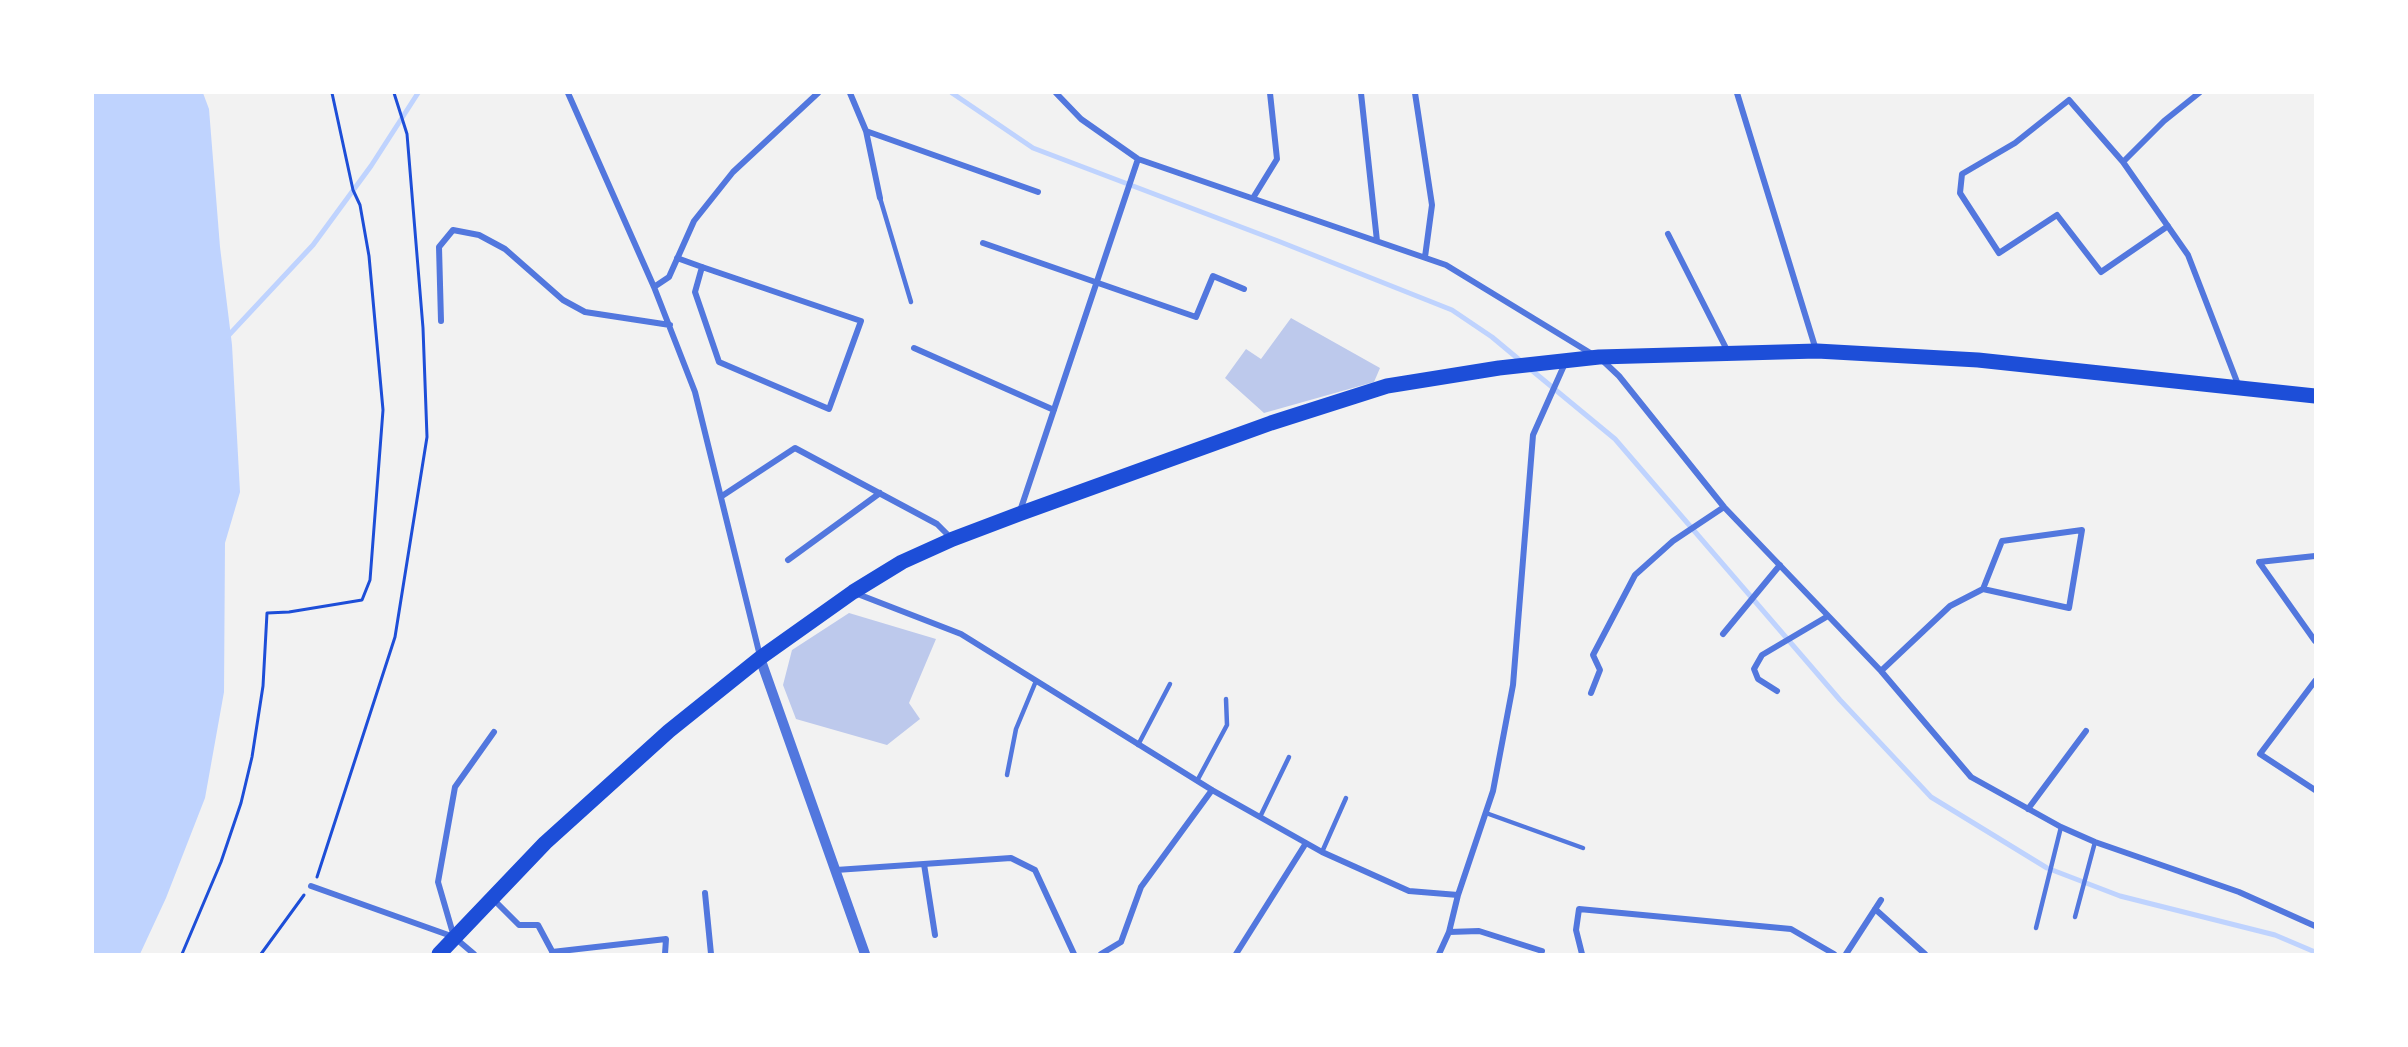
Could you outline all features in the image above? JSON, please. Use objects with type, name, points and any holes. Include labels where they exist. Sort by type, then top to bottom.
[{"type":"main road","points":[[439,954],[545,843],[669,732],[760,658],[853,592],[903,562],[953,539],[1019,514],[1271,423],[1387,386],[1499,368],[1599,357],[1817,351],[1978,360],[2315,396]]},
{"type":"street","points":[[568,93],[654,287],[695,392],[760,658],[865,954]]},
{"type":"street","points":[[654,287],[669,277],[694,221],[733,172],[818,93]]},
{"type":"street","points":[[850,93],[866,130],[880,198]]},
{"type":"street","points":[[1253,198],[1277,159],[1270,93]]},
{"type":"street","points":[[1361,93],[1377,241]]},
{"type":"street","points":[[1415,93],[1432,205],[1425,257]]},
{"type":"street","points":[[1737,93],[1817,351]]},
{"type":"street","points":[[2123,162],[2164,121],[2199,93]]},
{"type":"street","points":[[1060,94],[1081,119],[1138,159],[1446,265],[1599,357],[1619,376],[1724,507],[1881,671],[1971,777],[2061,827],[2095,842],[2239,892],[2315,926]]},
{"type":"street","points":[[2168,226],[2101,272],[2057,215],[1999,253],[1960,193],[1962,174],[2015,143],[2070,100],[2123,162],[2168,226],[2188,255],[2240,388]]},
{"type":"street","points":[[866,130],[1038,192]]},
{"type":"street","points":[[1019,514],[1138,159]]},
{"type":"street","points":[[441,321],[439,247],[453,230],[479,235],[505,249],[563,300],[585,312],[670,325]]},
{"type":"street","points":[[1668,234],[1730,355]]},
{"type":"street","points":[[983,243],[1197,317],[1213,276],[1244,289]]},
{"type":"street","points":[[677,258],[861,321],[829,409],[719,362],[695,292],[702,267]]},
{"type":"street","points":[[914,348],[1054,410]]},
{"type":"street","points":[[1439,954],[1449,932],[1458,895],[1493,791],[1513,685],[1533,435],[1566,362]]},
{"type":"street","points":[[722,496],[795,448],[937,524],[953,539]]},
{"type":"street","points":[[788,560],[880,493]]},
{"type":"street","points":[[1590,693],[1600,670],[1593,655],[1635,575],[1673,541],[1724,507]]},
{"type":"street","points":[[1881,671],[1950,606],[1983,589],[2069,608],[2082,530],[2002,541],[1983,589]]},
{"type":"street","points":[[2315,556],[2259,562],[2315,641]]},
{"type":"street","points":[[1723,634],[1780,565]]},
{"type":"street","points":[[853,592],[961,634],[1197,781],[1322,852],[1409,891],[1458,895]]},
{"type":"street","points":[[1777,692],[1758,679],[1754,669],[1762,655],[1828,616]]},
{"type":"street","points":[[2315,681],[2260,754],[2315,790]]},
{"type":"street","points":[[2028,809],[2086,731]]},
{"type":"street","points":[[454,937],[438,882],[455,787],[494,732]]},
{"type":"street","points":[[1101,954],[1121,942],[1141,887],[1212,790]]},
{"type":"street","points":[[1236,954],[1306,843]]},
{"type":"street","points":[[836,870],[1004,857],[1035,870],[1074,954]]},
{"type":"street","points":[[924,864],[935,935]]},
{"type":"street","points":[[311,886],[454,937],[476,953],[474,954]]},
{"type":"street","points":[[705,892],[711,954]]},
{"type":"street","points":[[491,898],[519,925],[538,925],[553,953],[666,939],[665,954]]},
{"type":"street","points":[[1846,954],[1881,900]]},
{"type":"street","points":[[1581,954],[1576,930],[1580,909],[1791,929],[1834,954]]},
{"type":"street","points":[[1875,909],[1925,954]]},
{"type":"street","points":[[1449,932],[1479,931],[1542,951]]},
{"type":"lane","points":[[880,198],[911,302]]},
{"type":"lane","points":[[1007,775],[1016,729],[1036,681]]},
{"type":"lane","points":[[1138,745],[1170,684]]},
{"type":"lane","points":[[1197,781],[1227,725],[1226,699]]},
{"type":"lane","points":[[1260,818],[1289,757]]},
{"type":"lane","points":[[1322,852],[1346,798]]},
{"type":"lane","points":[[1486,813],[1583,848]]},
{"type":"lane","points":[[2036,928],[2061,827]]},
{"type":"lane","points":[[2075,917],[2095,842]]},
{"type":"path","points":[[182,954],[221,862],[241,803],[252,757],[263,686],[267,613],[289,612],[362,600],[370,580],[383,410],[369,256],[360,205],[353,190],[332,93]]},
{"type":"path","points":[[261,954],[317,877],[395,637],[428,437],[423,328],[407,134],[394,93]]},
{"type":"water","points":[[93,93],[203,93],[209,109],[220,247],[232,345],[240,492],[225,543],[224,692],[205,798],[166,898],[140,954],[93,954]]},
{"type":"building","points":[[1291,318],[1380,368],[1374,382],[1264,413],[1225,378],[1246,349],[1261,359]]},
{"type":"building","points":[[849,613],[936,639],[909,703],[920,719],[887,745],[796,719],[783,685],[792,650]]},
{"type":"waterway","points":[[227,337],[313,245],[371,166],[418,93]]},
{"type":"waterway","points":[[952,93],[1033,148],[1452,310],[1492,337],[1522,362]]},
{"type":"waterway","points":[[1529,368],[1615,439],[1840,700],[1931,797],[2047,868],[2120,896],[2275,935],[2315,952]]}]
